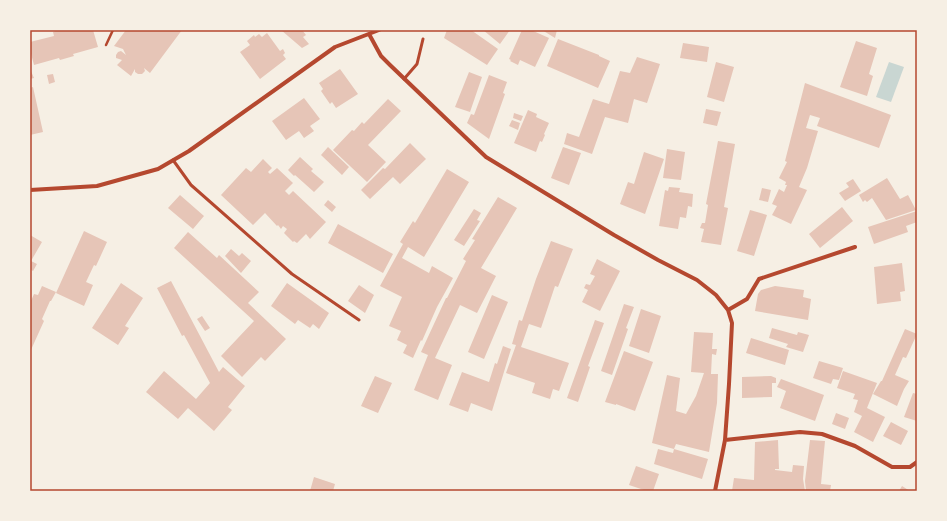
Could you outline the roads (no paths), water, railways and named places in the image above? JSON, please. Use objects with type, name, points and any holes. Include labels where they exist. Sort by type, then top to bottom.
[{"type":"street","points":[[30,190],[97,186],[158,169],[189,151],[335,47],[379,30]]},
{"type":"street","points":[[369,34],[381,56],[486,157],[614,235],[697,280],[716,295],[728,310],[732,322],[724,440],[715,491]]},
{"type":"street","points":[[728,310],[747,299],[759,280],[855,247]]},
{"type":"street","points":[[724,440],[808,432],[822,434],[855,446],[892,467],[910,467],[917,462]]},
{"type":"lane","points":[[404,79],[417,64],[423,39]]},
{"type":"lane","points":[[173,160],[191,185],[292,274],[359,320]]}]
